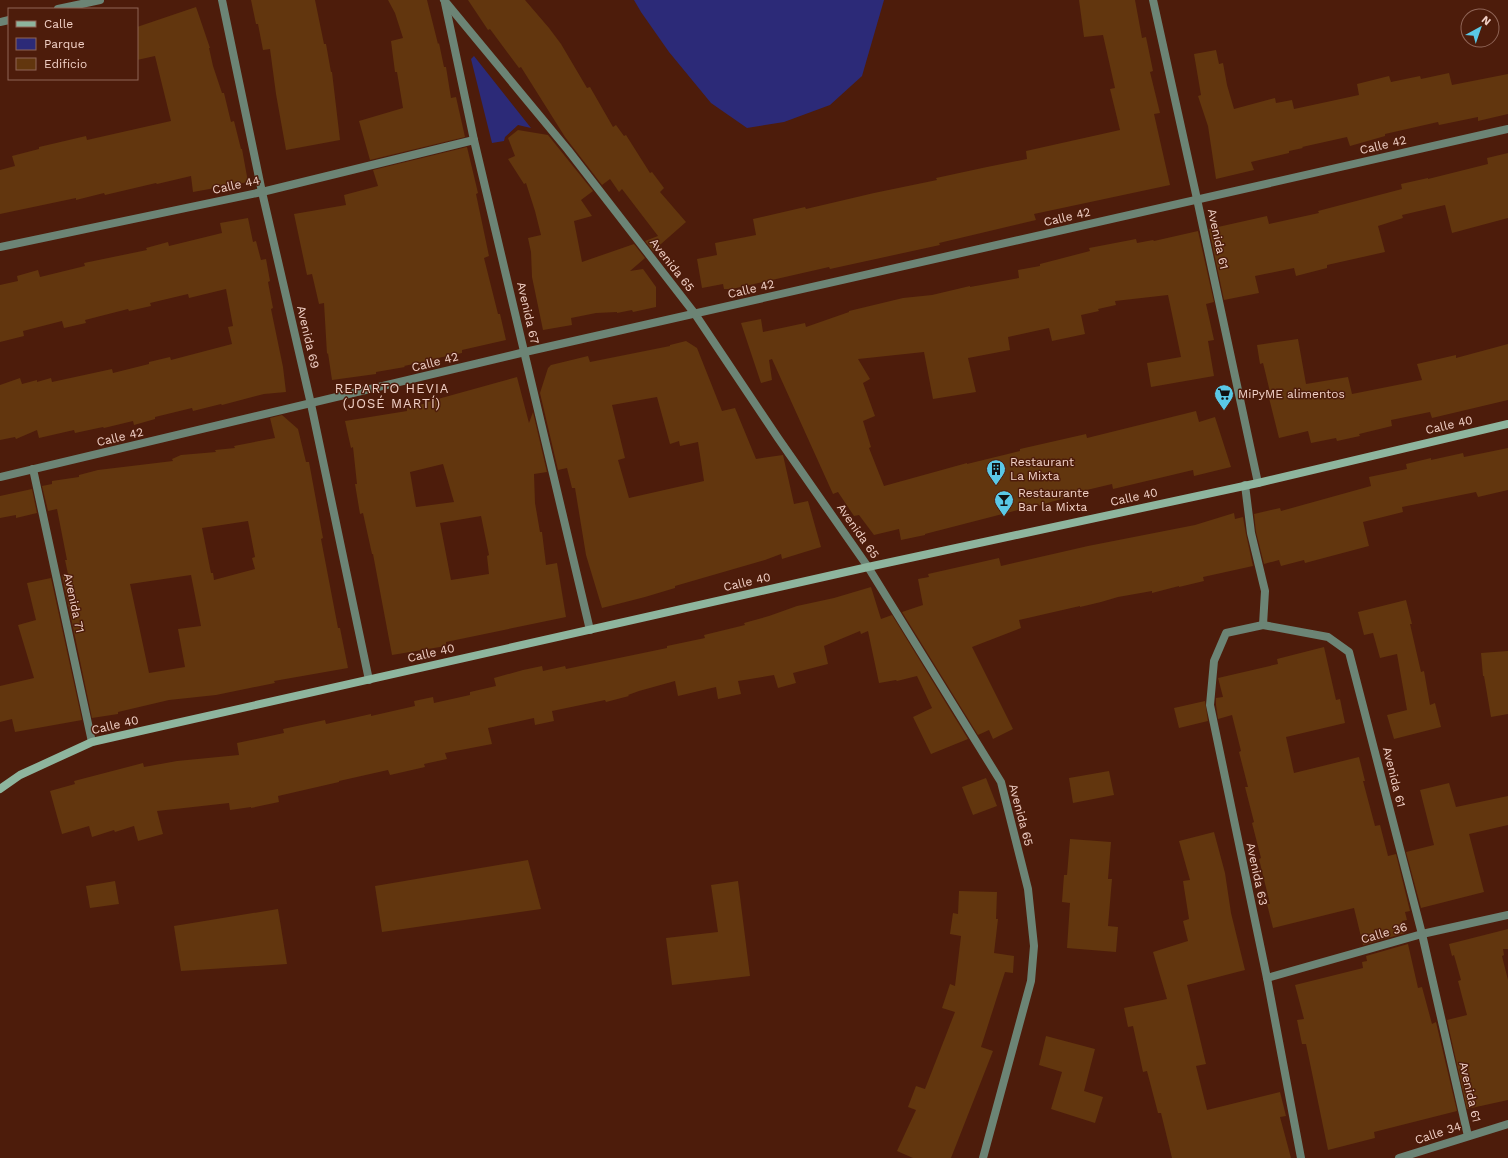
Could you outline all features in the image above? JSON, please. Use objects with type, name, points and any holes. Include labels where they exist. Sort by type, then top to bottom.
[{"type":"main road","name":"Calle 40","points":[[0,789],[20,775],[92,742],[868,567],[1258,483],[1508,424]]},
{"type":"street","points":[[63,8],[100,0]]},
{"type":"street","name":"Avenida 69","points":[[222,0],[262,192],[311,404],[369,680]]},
{"type":"street","name":"Avenida 61","points":[[1153,0],[1258,483]]},
{"type":"street","name":"Avenida 67","points":[[445,1],[474,140],[590,630]]},
{"type":"street","name":"Avenida 65","points":[[445,1],[568,150],[695,314],[778,438],[868,567],[1001,782],[1028,889],[1034,946],[1031,981],[983,1158]]},
{"type":"street","name":"Calle 42","points":[[0,478],[525,352],[1508,129]]},
{"type":"street","name":"Calle 44","points":[[0,247],[262,192],[474,140]]},
{"type":"street","name":"Avenida 71","points":[[33,469],[92,742]]},
{"type":"street","points":[[1245,485],[1251,533],[1266,591],[1263,625]]},
{"type":"street","name":"Avenida 61","points":[[1263,625],[1328,637],[1350,652],[1422,934],[1468,1136]]},
{"type":"street","name":"Avenida 63","points":[[1263,625],[1226,634],[1214,662],[1210,705],[1267,978],[1301,1158]]},
{"type":"street","name":"Calle 36","points":[[1267,978],[1422,934],[1508,915]]},
{"type":"street","name":"Calle 34","points":[[1399,1158],[1508,1124]]},
{"type":"green space","points":[[634,0],[884,0],[862,76],[830,105],[784,122],[747,128],[711,103],[669,52]]},
{"type":"green space","points":[[474,56],[531,128],[518,125],[505,137],[504,141],[492,143],[471,59]]},
{"type":"building","points":[[251,0],[315,0],[324,44],[326,44],[332,72],[340,140],[286,150],[270,49],[263,50],[258,24],[256,24]]},
{"type":"building","points":[[388,0],[427,0],[444,67],[446,67],[451,98],[456,97],[465,137],[370,160],[359,121],[403,108],[397,72],[395,72],[391,41],[403,38],[395,13]]},
{"type":"building","points":[[468,0],[525,0],[561,44],[587,88],[590,87],[613,127],[616,125],[624,136],[626,135],[650,173],[652,172],[664,188],[660,192],[686,222],[653,251],[645,241],[658,236],[622,189],[619,192],[610,179],[602,185],[565,137],[521,67],[519,68],[490,29],[488,30]]},
{"type":"building","points":[[1079,0],[1135,0],[1142,38],[1146,37],[1153,71],[1150,72],[1160,113],[1154,114],[1170,185],[1034,214],[1036,220],[939,243],[940,245],[830,269],[829,267],[732,289],[724,289],[723,284],[702,288],[697,259],[717,255],[715,243],[756,235],[753,219],[805,207],[806,209],[937,180],[936,178],[1027,159],[1026,151],[1120,130],[1110,89],[1115,88],[1103,35],[1084,37]]},
{"type":"building","points":[[196,7],[210,48],[213,66],[222,93],[224,93],[231,122],[234,121],[242,149],[248,182],[193,192],[191,176],[105,195],[104,193],[76,200],[76,198],[0,214],[0,170],[15,166],[12,156],[39,149],[39,147],[86,136],[87,140],[171,121],[155,56],[138,60],[138,27]]},
{"type":"building","points":[[1216,50],[1219,64],[1223,63],[1227,85],[1234,109],[1275,98],[1276,103],[1292,100],[1294,109],[1359,95],[1357,84],[1389,76],[1391,82],[1420,76],[1421,79],[1449,73],[1452,85],[1508,74],[1508,114],[1478,121],[1478,117],[1439,125],[1438,122],[1385,134],[1385,136],[1350,146],[1347,137],[1302,147],[1303,148],[1289,151],[1289,153],[1251,162],[1254,170],[1216,179],[1208,126],[1198,96],[1201,95],[1194,54]]},
{"type":"building","points":[[518,130],[548,135],[593,191],[581,200],[592,216],[574,221],[582,262],[634,244],[645,258],[630,271],[643,269],[656,287],[656,307],[633,312],[632,310],[617,313],[596,313],[571,318],[572,325],[543,330],[532,277],[531,252],[528,238],[541,235],[526,183],[524,184],[508,159],[515,156],[508,138]]},
{"type":"building","points":[[467,147],[478,193],[476,194],[489,256],[484,258],[506,340],[462,350],[462,353],[404,366],[405,367],[376,372],[376,374],[332,380],[328,353],[327,354],[324,303],[319,304],[312,274],[307,275],[294,214],[346,205],[344,195],[378,186],[373,170]]},
{"type":"building","points":[[1508,153],[1508,218],[1452,233],[1445,205],[1402,215],[1403,218],[1378,226],[1385,252],[1327,265],[1327,268],[1296,276],[1294,268],[1255,276],[1259,293],[1224,300],[1209,229],[1267,216],[1269,224],[1319,213],[1318,211],[1402,189],[1401,184],[1488,164],[1487,158]]},
{"type":"building","points":[[248,218],[253,242],[256,241],[261,260],[266,259],[270,281],[268,282],[273,308],[271,309],[283,367],[286,392],[264,394],[193,411],[192,408],[155,417],[155,419],[134,425],[133,421],[104,428],[75,433],[74,430],[39,438],[37,430],[16,439],[15,437],[0,440],[0,385],[20,378],[22,384],[51,378],[52,382],[112,369],[113,373],[170,357],[171,360],[232,344],[228,327],[233,326],[226,289],[189,298],[188,294],[150,303],[151,306],[129,311],[128,309],[85,320],[86,323],[64,328],[62,321],[23,331],[24,336],[0,342],[0,285],[18,281],[17,276],[38,270],[40,277],[85,266],[84,263],[147,250],[146,248],[168,242],[169,246],[222,233],[220,223]]},
{"type":"building","points":[[1198,231],[1214,302],[1206,304],[1214,340],[1208,341],[1214,376],[1151,387],[1147,363],[1181,357],[1168,295],[1115,301],[1116,305],[1081,315],[1085,334],[1052,341],[1049,328],[1008,337],[1010,350],[968,358],[976,392],[933,399],[924,352],[858,359],[870,379],[863,383],[875,416],[863,421],[871,447],[869,448],[884,486],[967,463],[1020,451],[1020,449],[1086,434],[1087,438],[1196,411],[1199,422],[1215,417],[1231,467],[1194,476],[1193,470],[1113,489],[1112,484],[1074,493],[1075,495],[1037,506],[901,540],[899,529],[874,535],[859,515],[854,516],[838,492],[833,494],[772,359],[769,360],[772,380],[761,383],[741,323],[761,319],[763,332],[805,323],[806,327],[849,311],[903,298],[932,295],[970,286],[1019,278],[1018,270],[1040,266],[1040,264],[1090,251],[1089,248],[1136,239],[1137,243],[1154,241]]},
{"type":"building","points":[[1298,339],[1306,384],[1348,377],[1352,394],[1422,380],[1417,364],[1456,355],[1456,358],[1508,344],[1508,400],[1432,418],[1430,412],[1391,420],[1392,426],[1359,434],[1360,436],[1337,441],[1336,438],[1311,443],[1308,431],[1279,438],[1269,398],[1270,392],[1263,363],[1260,364],[1257,345]]},
{"type":"building","points":[[686,341],[697,348],[722,411],[735,408],[756,459],[783,455],[794,504],[808,501],[821,547],[782,559],[781,554],[675,586],[675,588],[602,608],[586,555],[575,488],[572,488],[567,468],[558,470],[540,393],[548,368],[551,365],[588,356],[590,362]],"holes":[[[657,397],[670,444],[679,441],[680,446],[698,442],[704,481],[629,498],[618,460],[625,458],[612,405]]]},
{"type":"building","points":[[517,377],[529,423],[533,412],[547,472],[534,474],[535,503],[540,532],[542,532],[546,565],[557,563],[566,617],[446,642],[446,646],[392,655],[373,554],[363,513],[360,514],[355,484],[357,484],[353,447],[351,448],[345,421],[407,411],[407,408]],"holes":[[[443,464],[454,502],[416,507],[410,472]],[[481,516],[489,555],[487,556],[489,574],[451,580],[440,523]]]},
{"type":"building","points":[[282,415],[298,429],[306,462],[309,462],[323,538],[321,539],[338,628],[340,628],[348,668],[274,681],[275,683],[216,695],[169,700],[118,712],[118,714],[92,718],[62,575],[68,574],[65,560],[67,560],[57,509],[48,511],[42,486],[52,484],[52,481],[79,477],[79,475],[98,470],[173,461],[172,459],[181,455],[216,452],[215,450],[235,448],[234,446],[275,438],[270,418]],"holes":[[[248,521],[255,557],[252,558],[255,569],[214,580],[213,573],[211,573],[202,528]],[[191,575],[201,626],[178,629],[185,667],[149,673],[130,584]]]},
{"type":"building","points":[[1508,448],[1508,490],[1478,497],[1476,492],[1402,507],[1403,512],[1363,522],[1369,546],[1305,563],[1304,560],[1281,566],[1279,560],[1264,564],[1256,532],[1254,514],[1280,508],[1281,511],[1371,486],[1369,477],[1407,469],[1406,464],[1463,453],[1464,457]]},
{"type":"building","points":[[32,489],[37,513],[16,518],[16,515],[0,518],[0,496]]},
{"type":"building","points":[[1234,513],[1235,519],[1243,517],[1253,566],[1203,577],[1204,581],[1179,587],[1152,593],[1152,591],[1118,597],[1019,620],[1021,628],[972,647],[1013,729],[993,739],[989,730],[978,735],[902,612],[923,605],[918,579],[929,577],[928,574],[999,558],[1001,566],[1088,546],[1195,525]]},
{"type":"building","points":[[51,578],[82,720],[15,732],[12,719],[0,722],[0,686],[34,678],[18,625],[36,620],[27,583]]},
{"type":"building","points":[[871,587],[881,619],[892,615],[968,739],[931,754],[913,717],[932,708],[917,676],[897,681],[879,683],[868,631],[861,634],[860,631],[824,646],[828,664],[793,673],[796,683],[778,688],[774,675],[738,681],[741,694],[718,699],[716,687],[678,696],[675,681],[606,702],[605,700],[552,711],[554,721],[535,725],[534,718],[488,728],[492,744],[445,753],[447,759],[424,764],[425,767],[390,775],[388,770],[339,781],[278,796],[279,802],[251,808],[230,810],[229,803],[157,811],[163,834],[138,841],[134,826],[92,837],[89,826],[62,834],[50,791],[75,784],[74,781],[143,763],[144,767],[177,761],[239,755],[237,743],[284,733],[283,729],[325,720],[326,724],[371,714],[371,716],[415,706],[414,701],[433,697],[434,703],[470,695],[470,692],[496,686],[494,678],[523,670],[542,666],[543,671],[565,666],[566,669],[667,648],[667,646],[705,638],[704,635],[745,625],[744,623],[797,606],[834,598]]},
{"type":"building","points":[[1406,600],[1421,672],[1424,671],[1430,705],[1435,703],[1441,727],[1394,739],[1387,715],[1407,710],[1397,654],[1380,658],[1373,633],[1364,635],[1358,612]]},
{"type":"building","points":[[1324,647],[1336,700],[1340,699],[1345,723],[1286,737],[1294,773],[1359,757],[1365,781],[1363,781],[1375,826],[1380,825],[1388,856],[1396,854],[1410,911],[1405,912],[1407,920],[1402,921],[1405,933],[1363,945],[1354,908],[1273,928],[1267,904],[1270,904],[1259,859],[1261,858],[1252,823],[1254,822],[1245,787],[1248,787],[1232,715],[1218,719],[1216,705],[1216,698],[1223,697],[1218,678],[1278,664],[1277,659]]},
{"type":"building","points":[[1508,651],[1508,714],[1491,717],[1483,676],[1481,653]]},
{"type":"building","points":[[1205,701],[1208,721],[1179,728],[1174,708]]},
{"type":"building","points":[[1109,771],[1114,795],[1073,803],[1069,778]]},
{"type":"building","points":[[986,778],[997,806],[973,815],[962,787]]},
{"type":"building","points":[[1449,783],[1456,807],[1508,796],[1508,825],[1469,834],[1484,892],[1421,908],[1406,852],[1434,845],[1420,790]]},
{"type":"building","points":[[1214,832],[1225,873],[1231,913],[1245,970],[1187,985],[1206,1064],[1196,1066],[1207,1110],[1280,1092],[1286,1116],[1280,1117],[1291,1158],[1172,1158],[1161,1113],[1158,1113],[1147,1071],[1143,1072],[1133,1026],[1128,1027],[1124,1008],[1167,999],[1153,952],[1188,941],[1183,921],[1189,919],[1183,881],[1190,880],[1179,841]]},
{"type":"building","points":[[1070,839],[1111,842],[1108,879],[1112,879],[1108,926],[1118,927],[1116,952],[1067,948],[1070,903],[1062,902],[1064,875],[1067,875]]},
{"type":"building","points":[[528,860],[541,909],[382,932],[375,886]]},
{"type":"building","points":[[115,881],[119,904],[90,908],[86,886]]},
{"type":"building","points":[[738,881],[750,976],[672,985],[666,938],[718,932],[711,885]]},
{"type":"building","points":[[959,891],[997,892],[996,919],[998,919],[994,953],[1014,956],[1013,973],[1005,972],[981,1047],[993,1051],[951,1158],[913,1158],[897,1151],[916,1110],[908,1107],[916,1086],[925,1089],[955,1012],[942,1008],[950,984],[955,986],[961,936],[950,934],[953,913],[958,914]]},
{"type":"building","points":[[278,909],[287,964],[181,971],[174,926]]},
{"type":"building","points":[[1508,929],[1508,949],[1503,949],[1504,955],[1502,956],[1508,980],[1508,1100],[1467,1109],[1447,1020],[1467,1015],[1458,981],[1461,980],[1454,955],[1452,956],[1449,944]]},
{"type":"building","points":[[1408,944],[1418,988],[1422,987],[1432,1024],[1436,1022],[1457,1111],[1374,1132],[1375,1138],[1328,1150],[1306,1044],[1302,1044],[1297,1020],[1304,1019],[1295,985],[1363,968],[1362,962],[1367,961],[1366,956]]},
{"type":"building","points":[[1046,1036],[1095,1049],[1084,1091],[1103,1097],[1095,1123],[1051,1109],[1062,1072],[1039,1065]]},
{"type":"place","name":"MiPyME alimentos","points":[[1224,411]]},
{"type":"place","name":"Restaurant La Mixta","points":[[996,486]]},
{"type":"place","name":"Restaurante Bar la Mixta","points":[[1004,517]]},
{"type":"district","name":"REPARTO HEVIA (JOSÉ MARTÍ)","points":[[392,396]]}]
